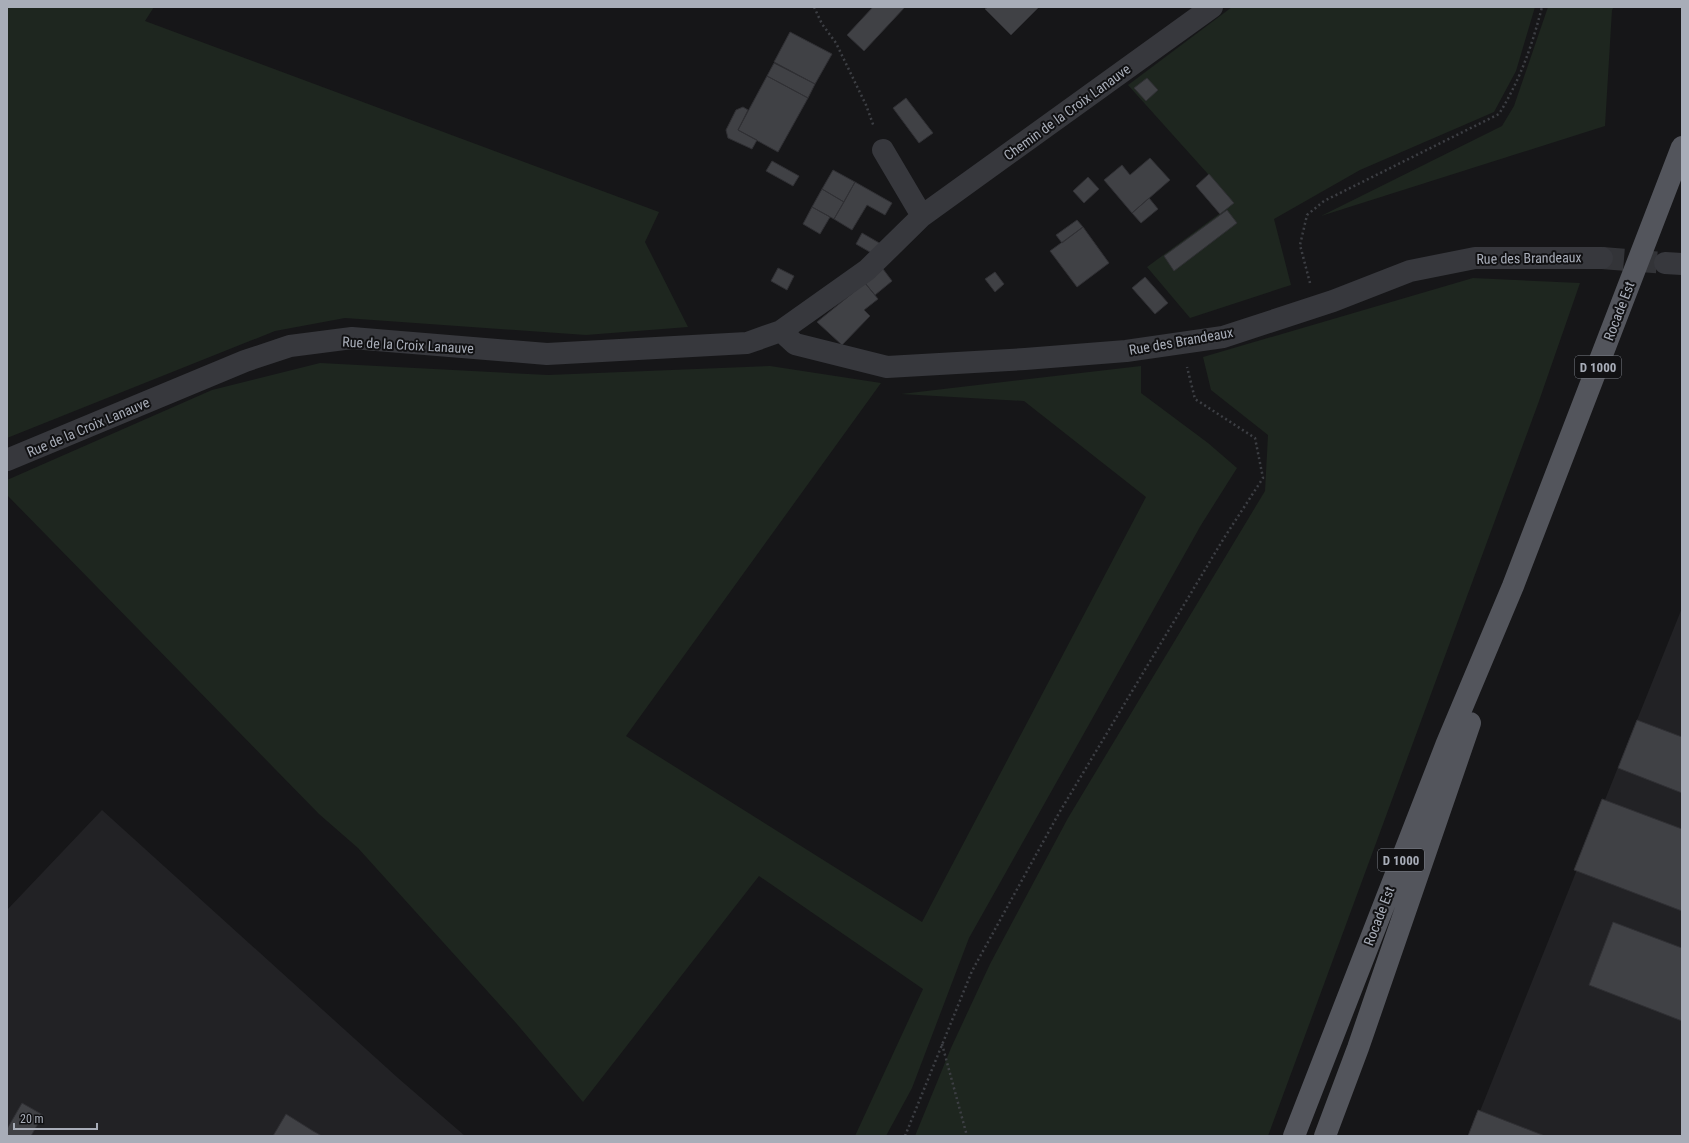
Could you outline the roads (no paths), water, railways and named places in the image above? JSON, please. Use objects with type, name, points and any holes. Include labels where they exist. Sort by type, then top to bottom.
[{"type":"main road","name":"Rocade Est","points":[[1294,1136],[1447,743],[1513,586],[1682,147]]},
{"type":"main road","name":"Rocade Est","points":[[1325,1136],[1360,1041],[1467,732],[1513,586]]},
{"type":"street","name":"Chemin de la Croix Lanauve","points":[[781,331],[867,270],[922,216],[1212,7]]},
{"type":"street","points":[[883,150],[922,216]]},
{"type":"street","name":"Rue des Brandeaux","points":[[781,331],[795,344],[887,367],[1118,352],[1223,337],[1316,306],[1410,271],[1475,258],[1602,258]]},
{"type":"street","name":"Rue de la Croix Lanauve","points":[[7,460],[245,361],[290,346],[352,338],[547,354],[747,343],[781,331]]},
{"type":"tunnel","points":[[1602,258],[1665,263]]}]
